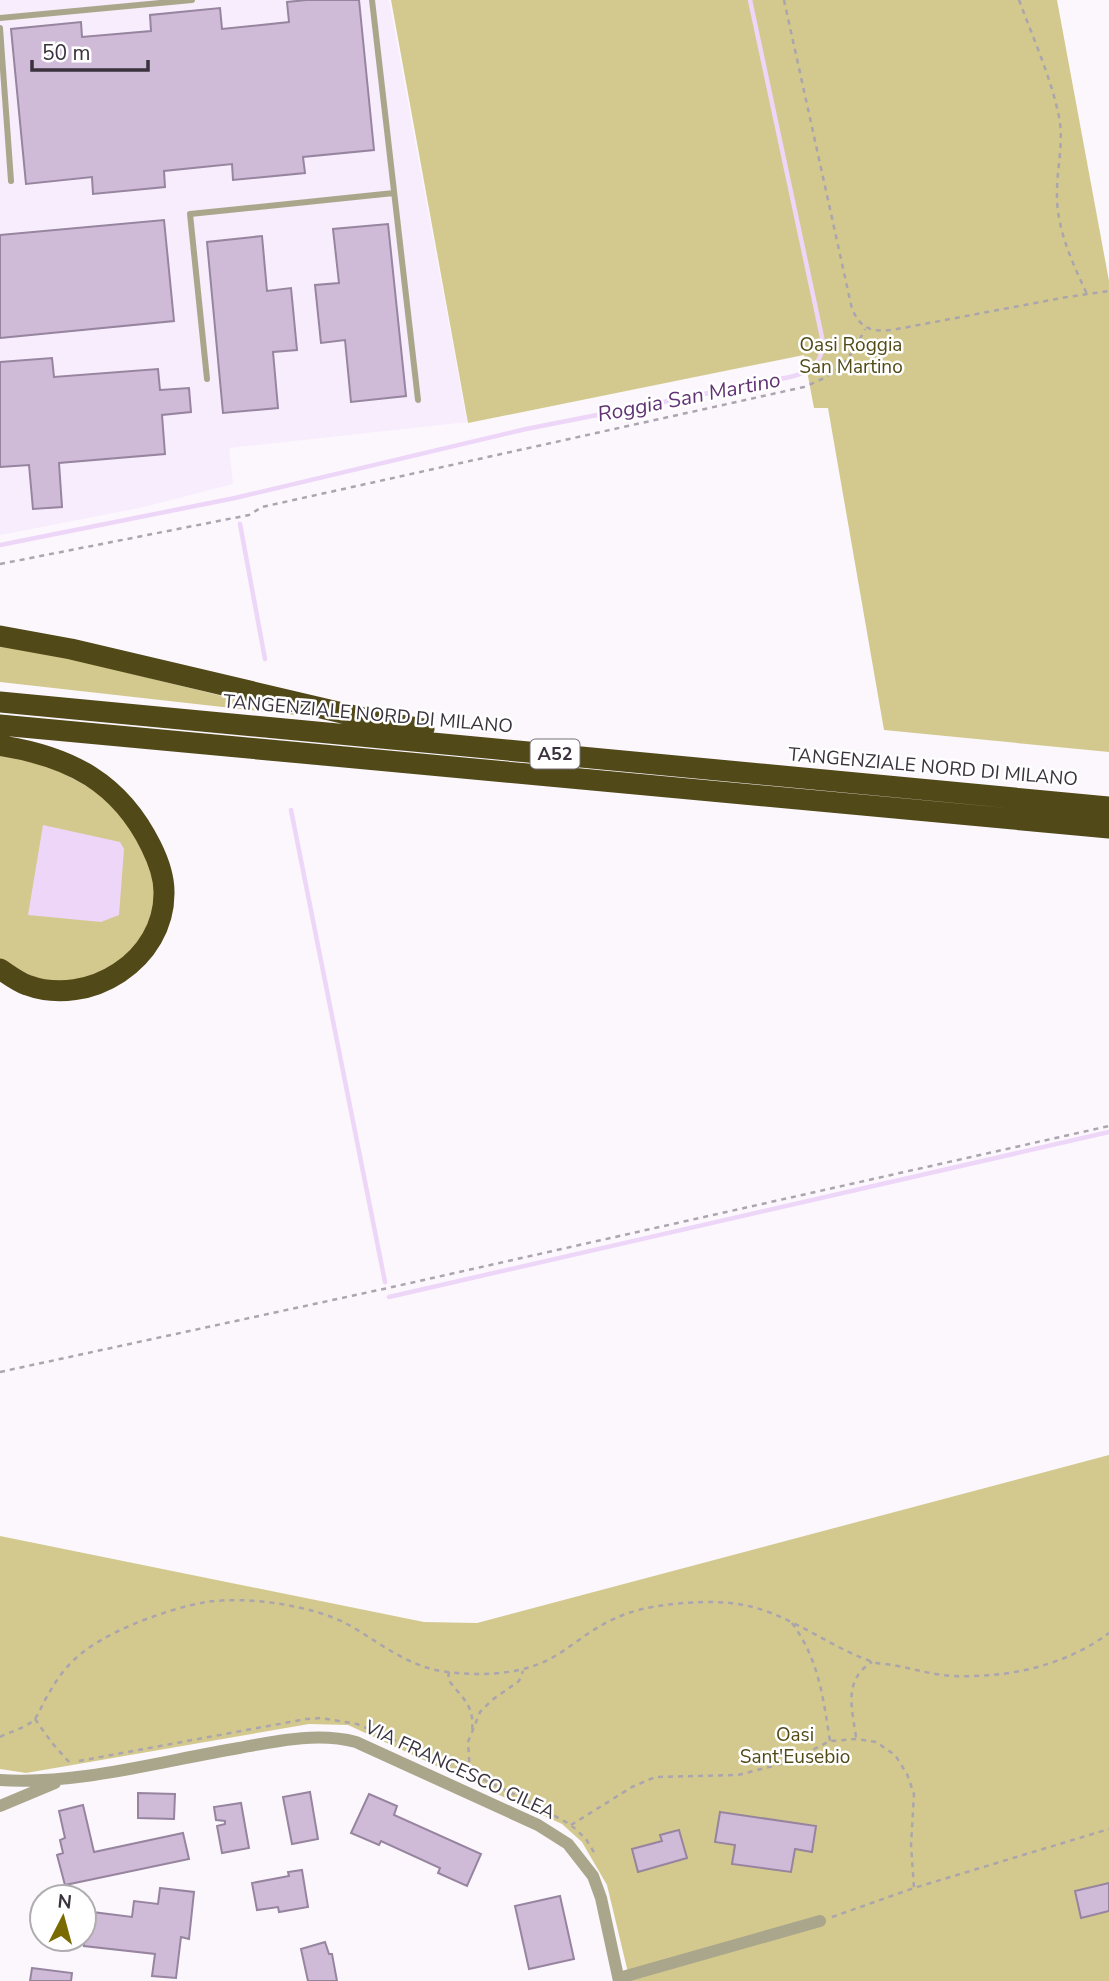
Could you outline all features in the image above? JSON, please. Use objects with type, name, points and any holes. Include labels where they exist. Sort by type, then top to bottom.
[{"type":"highway","name":"A52","points":[[0,636],[71,649],[297,704],[408,727],[680,754],[790,777]]},
{"type":"highway","name":"TANGENZIALE NORD DI MILANO","points":[[0,702],[1109,807]]},
{"type":"highway","name":"A52","points":[[0,725],[1109,828]]},
{"type":"highway","points":[[0,743],[64,761],[114,794],[148,840],[162,874],[164,892],[160,919],[148,943],[133,963],[109,979],[83,989],[52,990],[26,985],[0,969]]},
{"type":"street","name":"VIA FRANCESCO CILEA","points":[[0,1780],[61,1780],[309,1737],[341,1738],[356,1742],[538,1825],[568,1843],[593,1876],[601,1898],[619,1980]]},
{"type":"street","name":"VIA FRANCESCO CILEA","points":[[0,1806],[61,1780]]},
{"type":"street","points":[[619,1980],[820,1921]]},
{"type":"lane","points":[[0,18],[192,0]]},
{"type":"lane","points":[[372,0],[418,401]]},
{"type":"lane","points":[[0,28],[11,181]]},
{"type":"lane","points":[[207,379],[190,214],[394,193]]},
{"type":"path","points":[[784,0],[852,309],[865,329],[892,330],[1109,291]]},
{"type":"path","points":[[1019,0],[1049,80],[1059,116],[1062,142],[1057,211],[1069,251],[1087,294]]},
{"type":"path","points":[[0,564],[248,515],[276,503],[804,387],[836,372],[845,364],[865,329]]},
{"type":"path","points":[[0,1372],[1109,1126]]},
{"type":"path","points":[[0,1737],[35,1719],[50,1691],[70,1663],[102,1639],[167,1611],[208,1602],[281,1604],[324,1614],[349,1625],[387,1651],[410,1662],[449,1672],[486,1674],[523,1671],[551,1658],[585,1634],[619,1616],[700,1601],[757,1606],[872,1662],[952,1676],[1002,1675],[1056,1662],[1109,1633]]},
{"type":"path","points":[[790,1620],[806,1641],[814,1659],[830,1741]]},
{"type":"path","points":[[856,1739],[852,1688],[859,1670],[872,1662]]},
{"type":"path","points":[[470,1773],[468,1742],[480,1712],[519,1681],[523,1671]]},
{"type":"path","points":[[449,1672],[448,1679],[463,1695],[471,1710],[471,1737]]},
{"type":"path","points":[[60,1765],[321,1718],[356,1724],[470,1773],[571,1825],[632,1787],[655,1777],[738,1776],[789,1762],[830,1741],[856,1739],[876,1742],[895,1755],[907,1774],[914,1794],[911,1845],[914,1888]]},
{"type":"path","points":[[35,1719],[52,1744],[70,1763]]},
{"type":"path","points":[[820,1921],[914,1888],[1109,1829]]},
{"type":"shaded area","points":[[0,0],[389,0],[467,422],[229,448],[233,484],[139,508],[0,535]]},
{"type":"shaded area","points":[[43,825],[120,842],[124,849],[119,915],[101,922],[28,915]]},
{"type":"green space","name":"Oasi Roggia San Martino","points":[[391,0],[1057,0],[1109,281],[1109,752],[884,730],[828,408],[814,408],[804,355],[468,423]]},
{"type":"green space","points":[[0,644],[60,656],[304,716],[0,682]]},
{"type":"green space","points":[[0,755],[45,763],[108,798],[131,828],[145,855],[156,884],[157,898],[145,942],[88,982],[43,981],[0,961]]},
{"type":"green space","name":"Oasi Sant'Eusebio","points":[[1109,1455],[1109,1981],[630,1981],[607,1885],[582,1842],[562,1824],[348,1725],[309,1724],[26,1773],[0,1769],[0,1536],[424,1622],[477,1623]]},
{"type":"building","points":[[359,0],[374,150],[303,157],[305,173],[233,180],[232,164],[164,171],[165,187],[93,194],[92,177],[26,184],[11,29],[81,22],[82,37],[151,31],[150,15],[220,8],[222,29],[289,22],[287,2]]},
{"type":"building","points":[[164,220],[174,321],[0,338],[0,235]]},
{"type":"building","points":[[388,224],[406,396],[351,402],[345,340],[321,343],[315,285],[339,283],[333,229]]},
{"type":"building","points":[[262,236],[267,291],[291,288],[297,350],[273,352],[278,408],[223,413],[207,242]]},
{"type":"building","points":[[52,358],[54,377],[158,369],[160,390],[189,388],[191,412],[162,415],[165,454],[59,463],[62,507],[33,509],[29,465],[0,467],[0,362]]},
{"type":"building","points":[[310,1792],[318,1839],[292,1844],[283,1797]]},
{"type":"building","points":[[138,1793],[175,1794],[174,1819],[138,1818]]},
{"type":"building","points":[[369,1794],[397,1806],[394,1815],[481,1854],[467,1886],[438,1873],[440,1868],[381,1841],[379,1845],[351,1833]]},
{"type":"building","points":[[241,1803],[249,1848],[222,1853],[217,1826],[225,1824],[225,1821],[216,1820],[214,1807]]},
{"type":"building","points":[[83,1805],[94,1852],[183,1833],[189,1859],[64,1883],[57,1855],[63,1853],[60,1840],[65,1838],[59,1811]]},
{"type":"building","points":[[720,1812],[816,1826],[812,1852],[795,1849],[791,1872],[732,1864],[735,1845],[715,1842]]},
{"type":"building","points":[[679,1830],[687,1858],[638,1872],[632,1849],[662,1841],[660,1835]]},
{"type":"building","points":[[302,1870],[308,1907],[279,1912],[278,1907],[257,1910],[252,1883],[289,1876],[288,1872]]},
{"type":"building","points":[[1109,1883],[1109,1911],[1081,1918],[1075,1891]]},
{"type":"building","points":[[160,1888],[194,1892],[189,1939],[181,1937],[176,1978],[152,1976],[155,1954],[98,1948],[98,1913],[132,1917],[134,1901],[158,1904]]},
{"type":"building","points":[[560,1896],[574,1959],[529,1969],[515,1906]]},
{"type":"building","points":[[325,1942],[329,1954],[332,1954],[337,1981],[308,1981],[301,1949]]},
{"type":"building","points":[[32,1968],[72,1973],[71,1981],[30,1981]]},
{"type":"waterway","name":"Roggia San Martino","points":[[0,545],[235,498],[526,429],[790,377],[809,370],[818,361],[823,342],[750,0]]},
{"type":"waterway","points":[[240,524],[265,659]]},
{"type":"waterway","points":[[291,810],[385,1282]]},
{"type":"waterway","points":[[389,1297],[1109,1132]]}]
